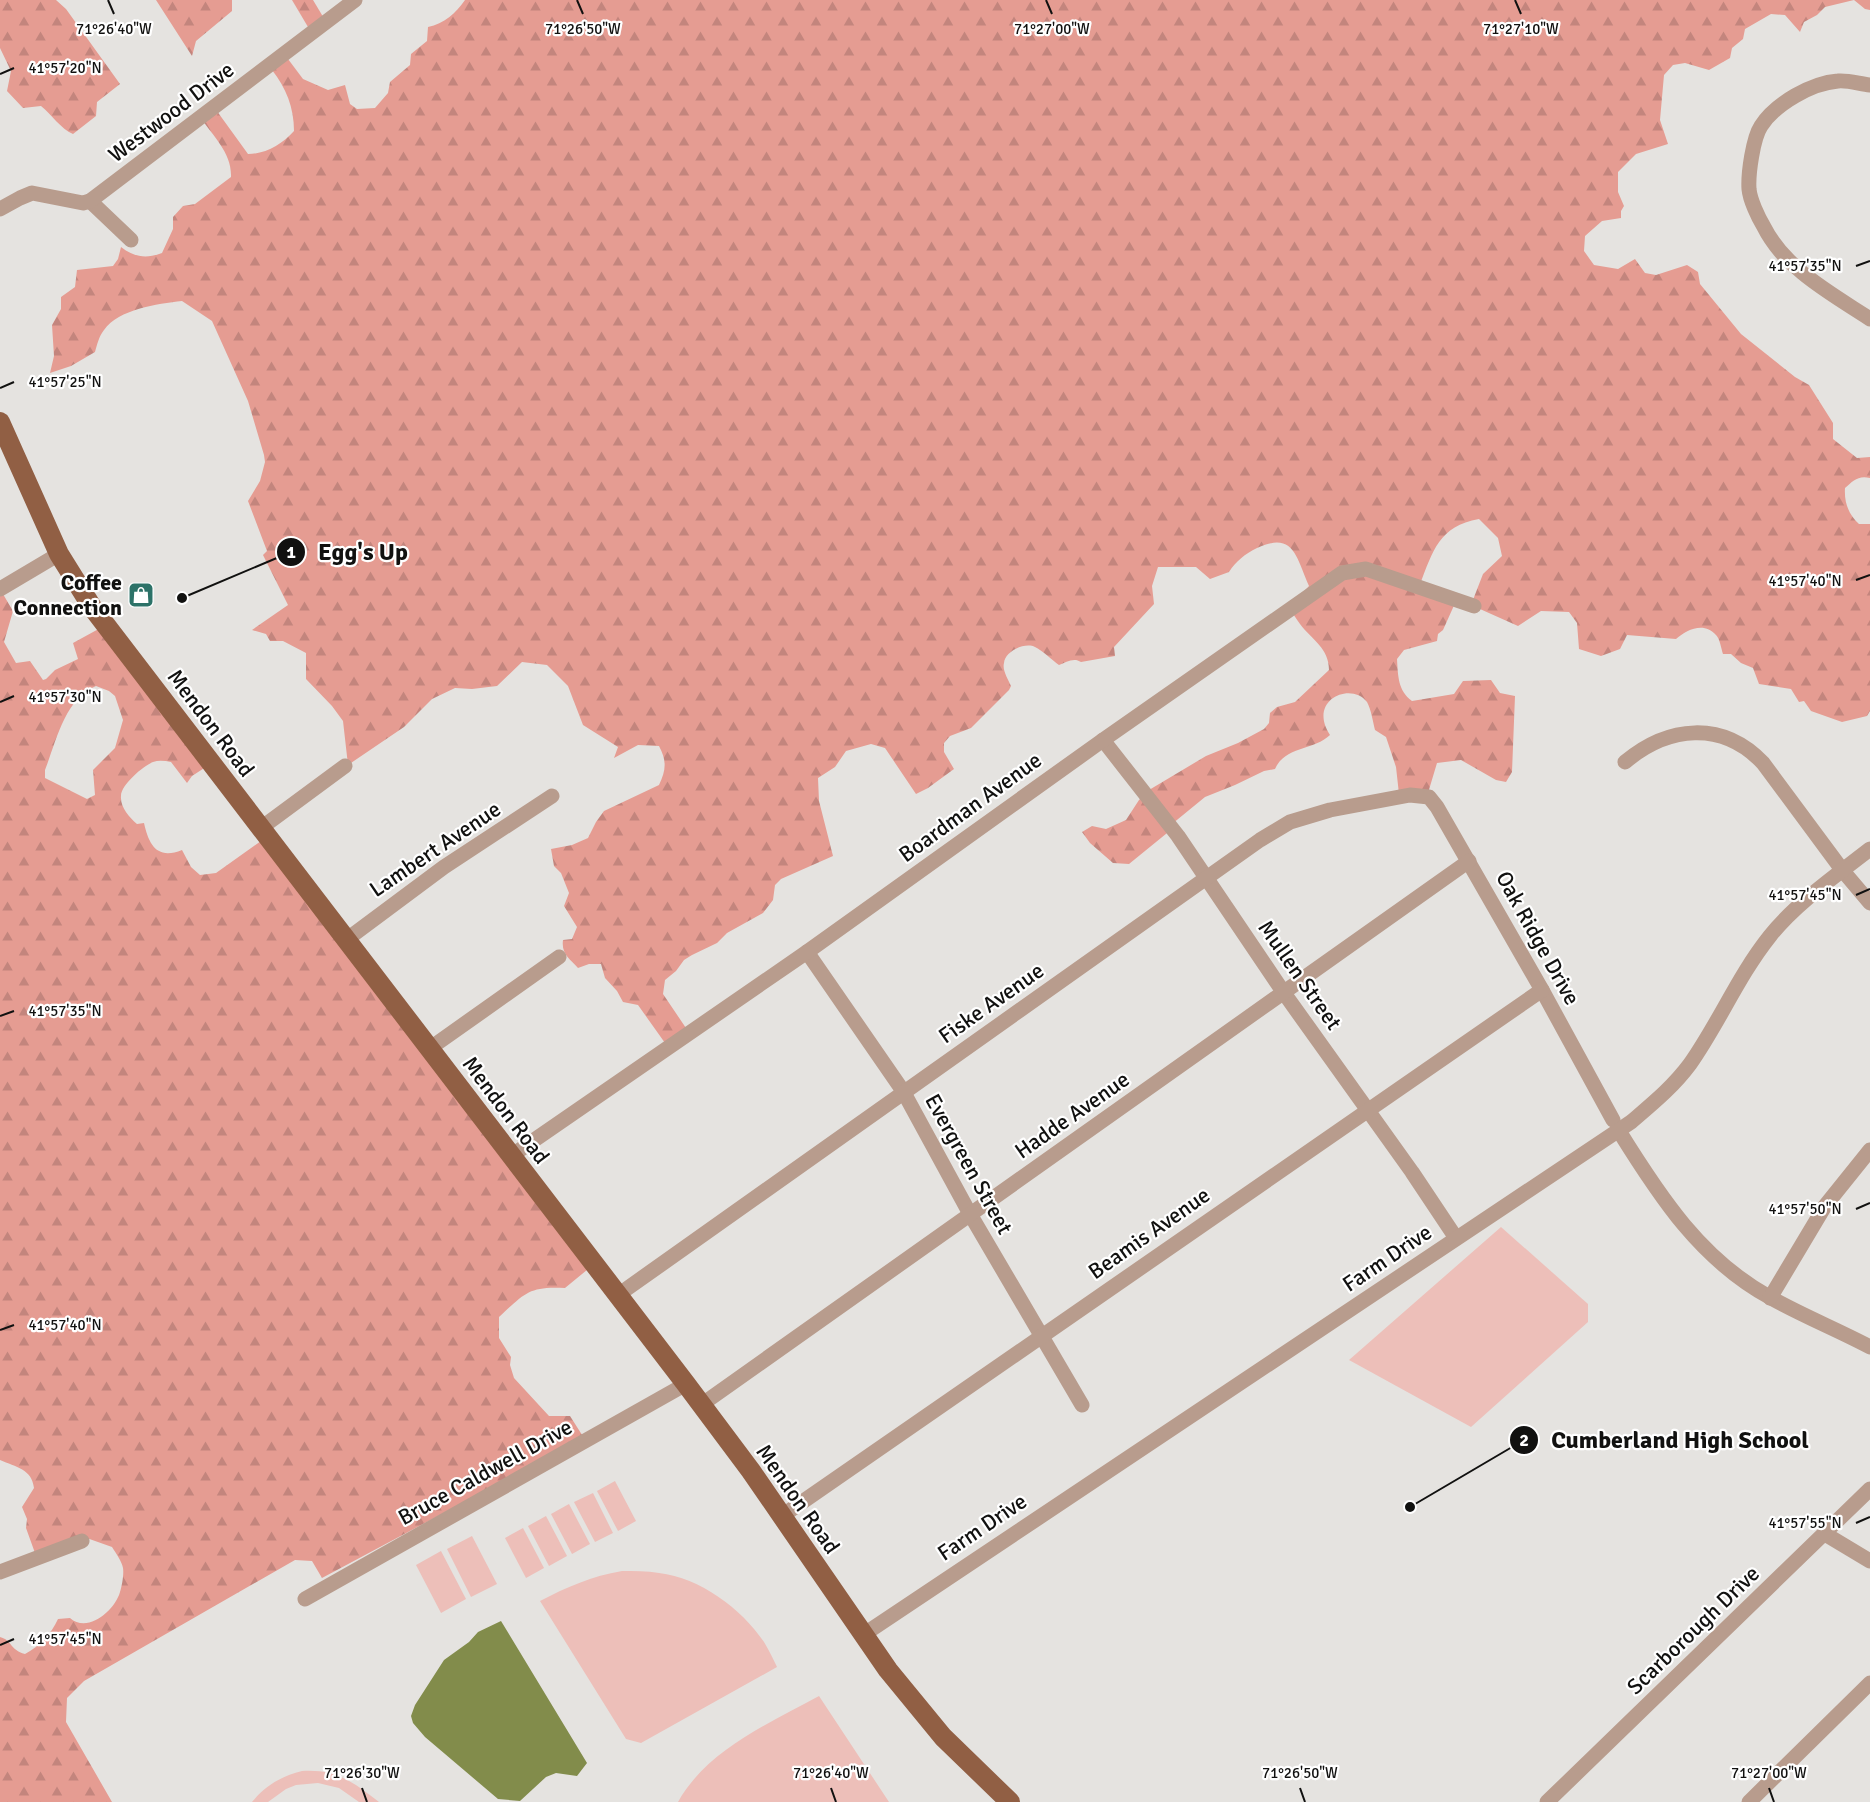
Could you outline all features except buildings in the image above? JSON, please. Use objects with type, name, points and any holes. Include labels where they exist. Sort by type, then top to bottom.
[{"type":"main road","name":"Mendon Road","points":[[0,422],[59,554],[92,607],[686,1384],[782,1516],[862,1635],[943,1737],[1010,1802]]},
{"type":"street","name":"Westwood Drive","points":[[90,201],[355,0]]},
{"type":"street","points":[[1870,85],[1840,80],[1803,91],[1782,104],[1761,127],[1751,164],[1749,190],[1764,227],[1776,246],[1795,267],[1870,319]]},
{"type":"street","points":[[0,209],[32,193],[83,203],[90,201],[131,240]]},
{"type":"street","points":[[0,589],[59,554]]},
{"type":"street","name":"Boardman Avenue","points":[[511,1156],[807,952],[1103,740],[1342,573],[1366,569],[1474,606]]},
{"type":"street","points":[[1625,762],[1640,749],[1656,741],[1677,735],[1699,732],[1715,734],[1741,745],[1763,763],[1843,871],[1870,903]]},
{"type":"street","name":"Mullen Street","points":[[1103,740],[1178,836],[1284,993],[1368,1109],[1456,1238]]},
{"type":"street","points":[[261,828],[345,766]]},
{"type":"street","name":"Fiske Avenue","points":[[618,1295],[1260,840],[1290,822],[1330,810],[1410,795]]},
{"type":"street","name":"Oak Ridge Drive","points":[[1410,795],[1429,797],[1437,807],[1542,990],[1616,1126],[1659,1195],[1712,1255],[1770,1298],[1870,1347]]},
{"type":"street","name":"Lambert Avenue","points":[[346,940],[444,867],[552,796]]},
{"type":"street","name":"Farm Drive","points":[[862,1635],[1456,1238],[1664,1093],[1689,1064],[1770,935],[1790,915],[1870,849]]},
{"type":"street","name":"Hadde Avenue","points":[[701,1405],[1469,861]]},
{"type":"street","name":"Evergreen Street","points":[[807,952],[903,1091],[970,1214],[1082,1404]]},
{"type":"street","points":[[429,1048],[559,957]]},
{"type":"street","name":"Beamis Avenue","points":[[782,1516],[1542,990]]},
{"type":"street","points":[[1770,1298],[1826,1206],[1870,1150]]},
{"type":"street","name":"Bruce Caldwell Drive","points":[[305,1599],[686,1384]]},
{"type":"street","name":"Scarborough Drive","points":[[1547,1802],[1870,1489]]},
{"type":"street","points":[[1825,1534],[1870,1561]]},
{"type":"street","points":[[0,1572],[82,1540]]},
{"type":"street","points":[[1755,1800],[1870,1683]]},
{"type":"green space","points":[[0,0],[56,0],[66,9],[120,84],[97,102],[96,116],[73,134],[41,106],[23,108],[7,91],[11,71],[0,48]]},
{"type":"green space","points":[[156,0],[232,0],[232,11],[196,41],[192,56]]},
{"type":"green space","points":[[292,0],[313,0],[325,20],[308,27]]},
{"type":"green space","points":[[465,0],[1854,0],[1825,7],[1817,15],[1804,22],[1800,32],[1785,15],[1771,14],[1745,29],[1743,39],[1732,48],[1730,58],[1709,70],[1685,63],[1673,65],[1664,75],[1660,120],[1668,144],[1636,154],[1618,172],[1618,192],[1624,206],[1621,218],[1602,221],[1585,236],[1584,251],[1594,265],[1618,269],[1635,259],[1645,273],[1656,275],[1687,265],[1698,272],[1700,284],[1741,334],[1795,377],[1809,385],[1833,423],[1833,439],[1857,458],[1870,457],[1870,478],[1856,479],[1845,488],[1845,499],[1850,513],[1859,524],[1870,524],[1870,711],[1867,716],[1842,722],[1811,711],[1804,701],[1799,702],[1791,689],[1759,684],[1753,668],[1741,663],[1731,654],[1723,654],[1717,637],[1706,628],[1695,628],[1676,639],[1627,635],[1620,649],[1601,656],[1579,649],[1577,623],[1569,612],[1541,611],[1518,626],[1471,605],[1483,574],[1502,556],[1498,538],[1479,519],[1455,527],[1439,542],[1434,551],[1420,584],[1456,601],[1443,630],[1438,634],[1437,641],[1404,650],[1397,659],[1398,671],[1401,688],[1412,701],[1454,694],[1463,681],[1491,680],[1500,693],[1515,696],[1512,772],[1506,782],[1496,780],[1461,760],[1437,763],[1428,793],[1399,794],[1396,767],[1386,737],[1375,730],[1367,702],[1351,693],[1342,694],[1327,704],[1324,712],[1324,723],[1330,735],[1316,744],[1285,756],[1275,769],[1264,771],[1205,797],[1172,824],[1172,829],[1129,864],[1113,863],[1090,843],[1082,832],[1092,826],[1106,829],[1126,820],[1139,800],[1149,790],[1206,756],[1264,729],[1269,723],[1270,713],[1277,707],[1295,702],[1329,670],[1323,650],[1300,624],[1289,607],[1309,586],[1297,557],[1286,545],[1269,544],[1257,548],[1241,558],[1229,572],[1210,579],[1196,567],[1158,567],[1152,586],[1154,604],[1114,647],[1115,656],[1081,662],[1073,660],[1059,665],[1035,647],[1026,646],[1012,651],[1005,659],[1004,666],[1011,686],[1009,690],[971,728],[950,736],[944,743],[944,752],[954,769],[928,788],[916,794],[885,748],[871,744],[846,751],[835,767],[818,778],[819,801],[833,856],[781,879],[775,885],[773,900],[763,913],[727,933],[717,943],[684,960],[665,980],[663,994],[688,1031],[665,1043],[638,1005],[623,1002],[605,978],[601,964],[589,964],[578,968],[565,953],[563,940],[572,939],[577,927],[564,906],[569,893],[561,873],[554,866],[551,849],[572,845],[588,838],[604,811],[659,785],[665,766],[659,746],[638,745],[614,758],[618,747],[583,725],[568,686],[547,665],[522,662],[497,686],[472,689],[455,688],[432,699],[404,727],[348,765],[343,721],[306,679],[306,653],[283,641],[270,641],[266,634],[252,630],[288,605],[263,555],[267,551],[248,501],[260,481],[265,462],[264,455],[248,401],[212,321],[182,301],[129,312],[104,330],[95,352],[71,366],[50,373],[54,356],[52,325],[61,309],[61,297],[75,287],[77,270],[113,266],[118,259],[121,247],[140,256],[162,253],[173,229],[173,217],[183,206],[195,204],[231,177],[225,152],[200,117],[214,107],[248,154],[261,152],[279,144],[294,131],[294,122],[288,98],[272,70],[288,59],[303,79],[328,90],[345,85],[350,104],[357,109],[375,108],[388,93],[390,82],[410,65],[411,54],[427,41],[428,27],[449,17]]},
{"type":"green space","points":[[1854,0],[1870,0],[1870,10],[1865,9]]},
{"type":"green space","points":[[0,589],[13,611],[4,642],[16,663],[30,661],[43,680],[46,679],[55,670],[78,659],[73,643],[104,626],[212,763],[192,776],[187,783],[171,762],[162,761],[149,764],[128,781],[121,796],[124,808],[137,824],[144,823],[152,844],[160,852],[173,853],[182,850],[191,867],[200,875],[216,873],[268,836],[593,1265],[565,1288],[543,1288],[528,1293],[499,1317],[499,1338],[511,1357],[510,1365],[514,1378],[549,1416],[570,1416],[584,1438],[322,1578],[312,1561],[295,1560],[84,1681],[67,1698],[66,1722],[112,1802],[0,1802],[0,1637],[25,1654],[44,1639],[58,1619],[70,1618],[85,1623],[100,1618],[117,1599],[123,1571],[120,1560],[112,1547],[81,1536],[35,1553],[26,1528],[27,1519],[22,1507],[34,1488],[33,1482],[27,1473],[0,1460]],"holes":[[[96,686],[115,696],[123,720],[115,748],[93,770],[95,795],[87,799],[45,778],[45,770],[63,722],[76,700]]]},
{"type":"shaded area","points":[[1501,1227],[1588,1304],[1588,1322],[1471,1427],[1349,1360]]},
{"type":"shaded area","points":[[615,1481],[636,1521],[618,1531],[597,1491]]},
{"type":"shaded area","points":[[593,1493],[613,1533],[595,1542],[574,1502]]},
{"type":"shaded area","points":[[569,1504],[590,1544],[572,1554],[551,1514]]},
{"type":"shaded area","points":[[546,1516],[567,1556],[549,1566],[528,1526]]},
{"type":"shaded area","points":[[523,1528],[544,1568],[526,1578],[505,1538]]},
{"type":"shaded area","points":[[472,1536],[497,1584],[471,1597],[447,1549]]},
{"type":"shaded area","points":[[441,1551],[466,1599],[441,1613],[416,1565]]},
{"type":"shaded area","points":[[622,1571],[674,1576],[704,1588],[731,1607],[755,1629],[777,1667],[641,1743],[626,1739],[540,1601],[580,1583]]},
{"type":"shaded area","points":[[501,1621],[587,1763],[577,1776],[556,1773],[546,1777],[520,1801],[498,1799],[425,1737],[413,1723],[411,1716],[415,1705],[444,1660],[469,1642],[478,1632]]},
{"type":"shaded area","points":[[819,1696],[889,1802],[678,1802],[705,1767],[722,1753],[760,1728]]},
{"type":"shaded area","points":[[302,1771],[325,1772],[344,1778],[379,1802],[359,1802],[339,1788],[318,1783],[296,1785],[268,1802],[252,1802],[275,1782]]},
{"type":"place","name":"Coffee Connection","points":[[141,595]]},
{"type":"place","name":"Egg's Up","points":[[182,598]]},
{"type":"place","name":"Cumberland High School","points":[[1410,1507]]}]
